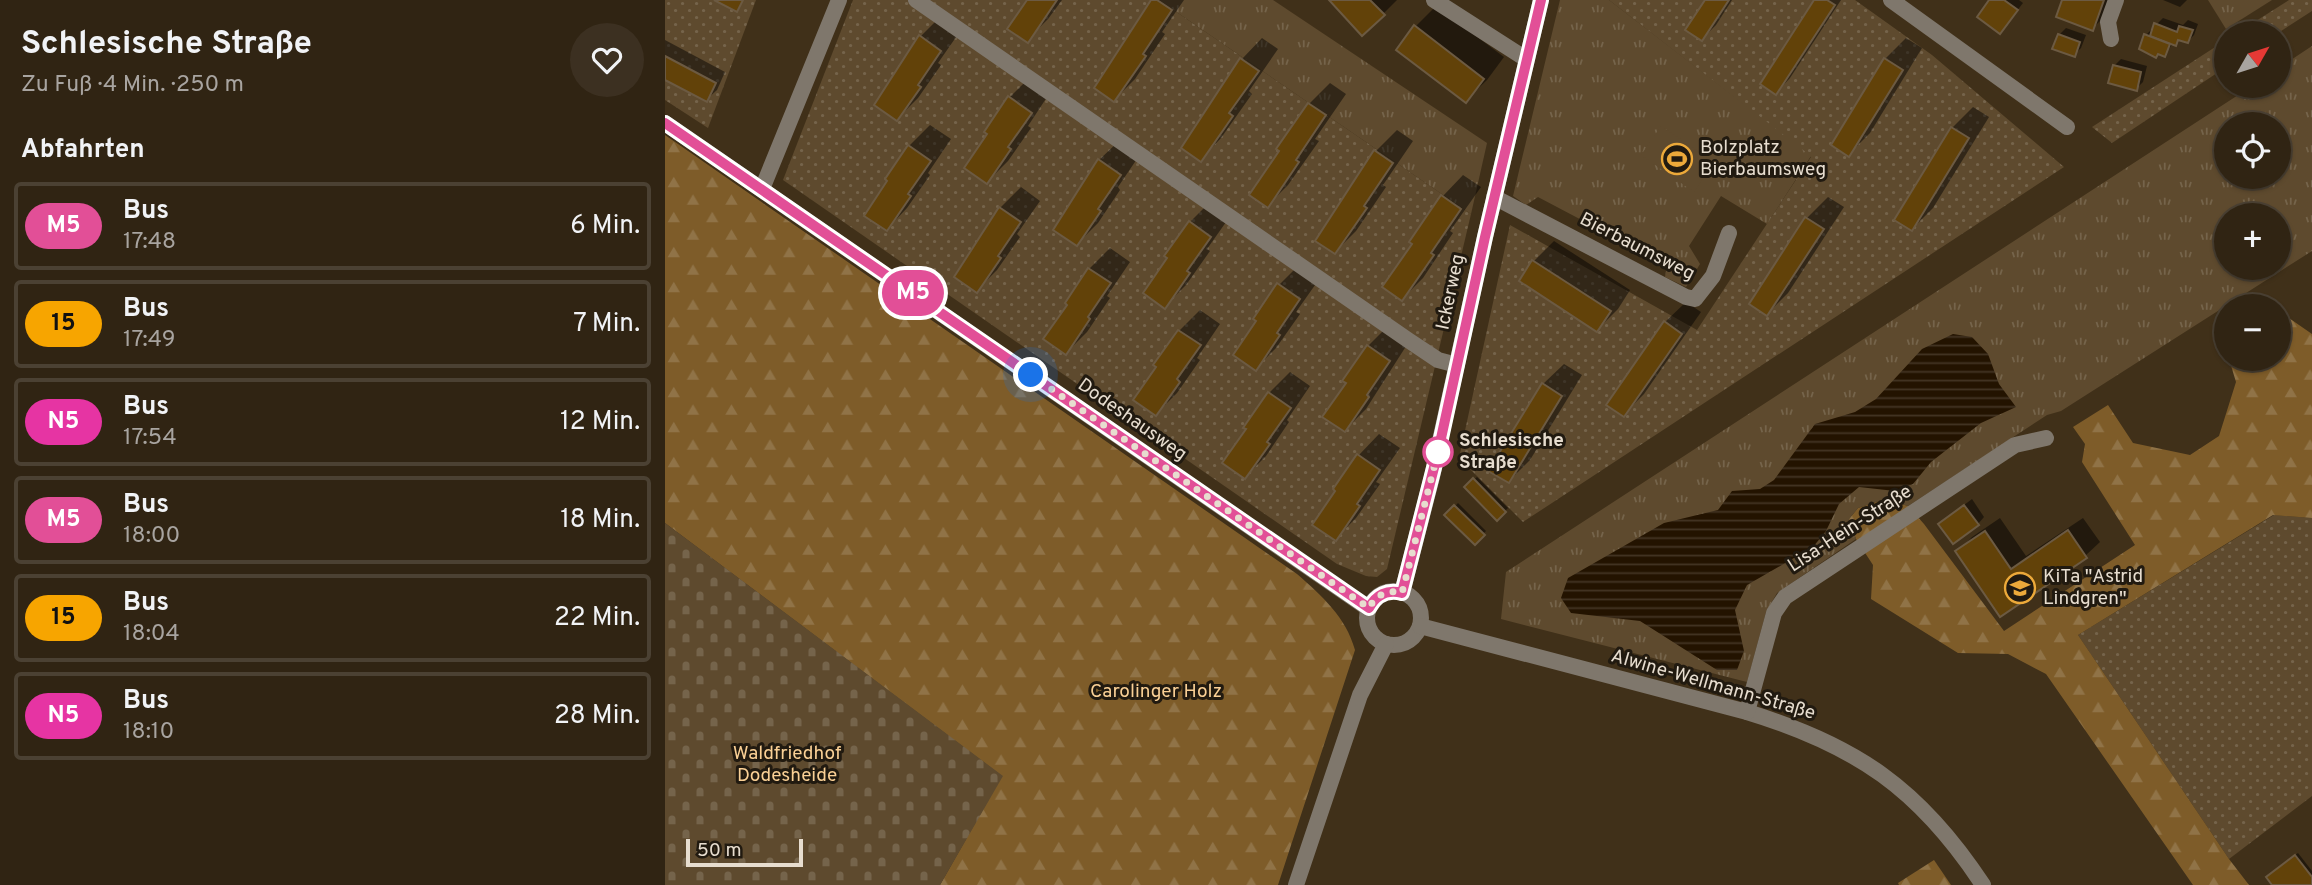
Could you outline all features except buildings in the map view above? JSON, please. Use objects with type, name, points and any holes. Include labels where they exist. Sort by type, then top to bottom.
[{"type":"street","points":[[762,189],[839,0]]},
{"type":"street","points":[[916,0],[1408,340],[1438,360],[1457,365]]},
{"type":"street","points":[[1434,0],[1526,59]]},
{"type":"street","name":"Ickerweg","points":[[1402,593],[1432,477],[1541,0]]},
{"type":"street","points":[[1891,0],[2067,127]]},
{"type":"street","points":[[2111,39],[2108,22],[2116,0]]},
{"type":"street","name":"Dodeshausweg","points":[[665,123],[1369,608]]},
{"type":"street","name":"Bierbaumsweg","points":[[1494,197],[1686,297],[1695,299],[1713,276],[1729,233]]},
{"type":"street","name":"Lisa-Hein-Straße","points":[[1747,712],[1774,613],[1785,597],[2015,445],[2046,438]]},
{"type":"street","points":[[1388,592],[1402,593],[1419,606],[1420,626],[1412,639],[1404,644],[1386,644],[1378,640],[1368,626],[1369,608],[1380,595],[1388,592]]},
{"type":"street","name":"Alwine-Wellmann-Straße","points":[[1420,626],[1747,712],[1790,725],[1835,745],[1879,771],[1921,807],[1954,844],[1983,885]]},
{"type":"street","points":[[1296,885],[1360,695],[1386,644]]},
{"type":"green space","points":[[665,0],[756,0],[708,128],[665,100]]},
{"type":"green space","points":[[853,0],[1159,0],[1471,214],[1387,569],[1377,577],[1366,576],[1337,564],[783,180]]},
{"type":"green space","points":[[1159,0],[1273,0],[1487,143],[1471,214]]},
{"type":"green space","points":[[1560,0],[1609,0],[1811,156],[1767,224],[1721,196],[1689,246],[1700,264],[1686,287],[1665,277],[1667,265],[1538,197],[1526,205],[1513,196]]},
{"type":"green space","points":[[1609,0],[1855,0],[1932,55],[2064,167],[1523,522],[1459,458],[1510,225],[1697,330],[1811,157]]},
{"type":"green space","points":[[2208,0],[2272,0],[2239,21],[2221,21]]},
{"type":"green space","points":[[2289,0],[2312,0],[2312,11],[2291,25],[2291,21],[2256,21]]},
{"type":"green space","points":[[2312,46],[2312,251],[2291,264],[2291,203],[2214,203],[2214,280],[2267,280],[2245,294],[2214,294],[2214,313],[2061,411],[2047,415],[1908,506],[1885,499],[1858,508],[1849,519],[1856,539],[1777,593],[1766,612],[1747,682],[1501,619],[1506,572],[2234,98],[2291,98],[2291,60]]},
{"type":"green space","points":[[2214,48],[2214,75],[2112,143],[2092,127]]},
{"type":"green space","name":"Bolzplatz Bierbaumsweg","points":[[1661,126],[1714,162],[1694,192],[1641,155]]},
{"type":"green space","name":"Carolinger Holz","points":[[665,135],[1297,574],[1332,608],[1346,627],[1355,650],[1278,885],[940,885],[1002,776],[665,523]]},
{"type":"green space","points":[[2291,319],[2312,334],[2312,518],[2273,515],[2078,635],[2249,885],[2193,885],[2046,674],[2008,654],[1958,653],[1871,599],[1873,565],[1856,539],[1849,519],[1858,508],[1885,499],[1908,506],[2004,631],[2135,545],[2082,462],[2085,444],[2073,427],[2108,405],[2133,443],[2190,455],[2219,436],[2236,382],[2233,371],[2291,371]]},
{"type":"green space","points":[[2274,515],[2312,518],[2312,796],[2229,859],[2078,635]]},
{"type":"green space","name":"Waldfriedhof Dodesheide","points":[[665,523],[1003,776],[940,885],[665,885]]},
{"type":"green space","points":[[1934,860],[1951,885],[1899,885],[1898,883]]},
{"type":"shaded area","points":[[1953,334],[1972,337],[1988,354],[1999,384],[2016,407],[1981,423],[1931,462],[1913,484],[1895,491],[1859,487],[1839,504],[1826,531],[1813,547],[1747,585],[1735,610],[1744,651],[1737,670],[1717,670],[1640,621],[1571,613],[1561,598],[1568,578],[1664,523],[1718,510],[1732,491],[1760,489],[1774,480],[1815,424],[1855,412],[1876,399],[1922,349]]},
{"type":"bus line","name":"M5","points":[[665,123],[1369,608],[1380,595],[1397,591],[1402,593],[1438,452],[1541,0]]},
{"type":"place","name":"Bolzplatz Bierbaumsweg","points":[[1677,159]]},
{"type":"place","name":"Schlesische Straße","points":[[1438,452]]},
{"type":"place","name":"KiTa \"Astrid Lindgren\"","points":[[2020,588]]},
{"type":"route","points":[[1031,375],[1369,608],[1380,595],[1397,591],[1402,593],[1438,452]]}]
